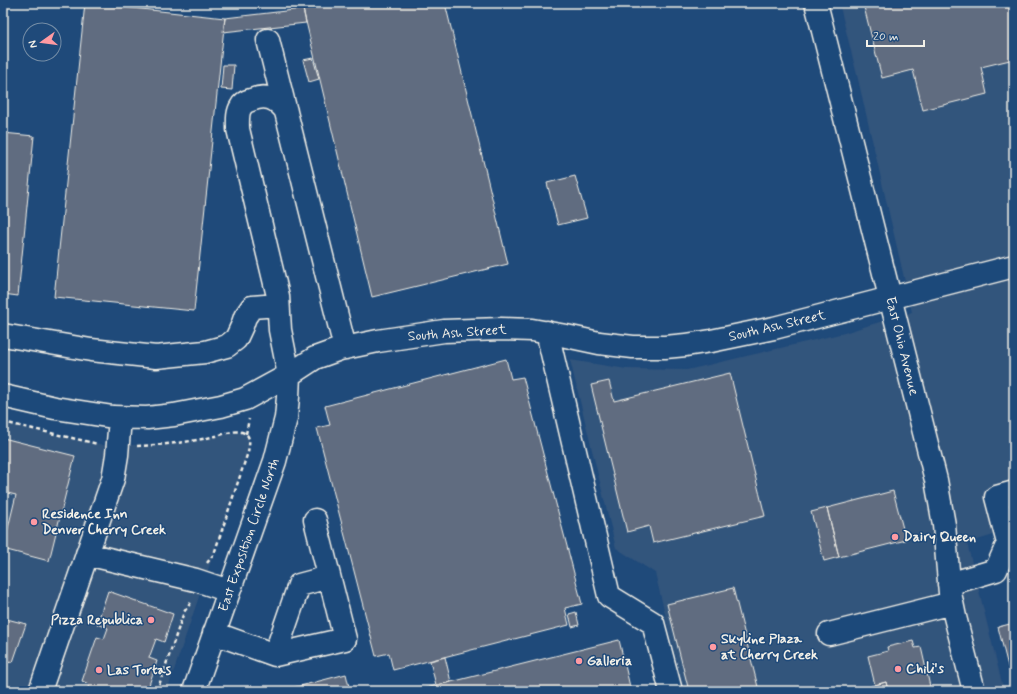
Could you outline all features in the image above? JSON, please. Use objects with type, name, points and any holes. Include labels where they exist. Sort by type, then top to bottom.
[{"type":"street","name":"East Ohio Avenue","points":[[816,3],[937,487],[945,532],[951,594],[974,691]]},
{"type":"street","points":[[268,40],[345,348]]},
{"type":"street","name":"East Exposition Circle North","points":[[194,691],[275,460],[286,418],[289,375],[280,330],[278,296],[238,129],[238,117],[240,108],[246,102],[264,97],[274,99],[281,104],[286,111]]},
{"type":"street","name":"South Ash Street","points":[[3,396],[80,413],[120,418],[163,417],[221,406],[250,397],[289,375],[315,358],[345,348],[385,340],[472,329],[521,329],[547,332],[612,345],[640,348],[711,342],[746,335],[1014,266]]},
{"type":"street","points":[[3,335],[91,350],[156,357],[205,352],[222,348],[236,339],[245,317],[252,307],[278,305]]},
{"type":"street","points":[[547,332],[609,596],[653,623],[671,691]]},
{"type":"street","points":[[40,691],[115,470],[120,418]]},
{"type":"street","points":[[829,634],[951,594],[996,570],[1011,542],[996,497],[1014,492]]},
{"type":"street","points":[[214,633],[275,655],[345,639],[315,520]]},
{"type":"street","points":[[87,554],[200,581],[229,591]]},
{"type":"street","points":[[275,655],[299,585],[329,577]]},
{"type":"path","points":[[157,691],[184,612],[196,596],[204,568],[214,554],[248,452],[249,437],[246,434]]},
{"type":"shaded area","points":[[839,3],[1014,3],[1014,529],[967,543],[1004,691],[684,691],[655,573],[616,548],[570,360],[627,369],[687,370],[844,333],[912,312]]},
{"type":"shaded area","points":[[3,422],[102,445],[118,446],[188,441],[236,432],[246,434],[249,437],[248,452],[167,691],[3,691]]},
{"type":"building","points":[[85,3],[225,18],[194,311],[54,297]]},
{"type":"building","points":[[329,3],[445,3],[508,264],[372,297],[303,9]]},
{"type":"building","points":[[863,3],[1014,3],[1014,59],[981,67],[987,94],[923,110],[913,70],[882,78]]},
{"type":"building","points":[[303,9],[306,23],[223,32],[225,18]]},
{"type":"building","points":[[313,58],[319,79],[309,82],[303,60]]},
{"type":"building","points":[[223,65],[234,65],[232,90],[221,89]]},
{"type":"building","points":[[3,133],[34,136],[18,296],[3,294]]},
{"type":"building","points":[[575,176],[587,218],[558,225],[547,183]]},
{"type":"building","points":[[506,359],[511,379],[523,377],[582,604],[565,608],[569,625],[393,670],[389,653],[376,656],[317,428],[330,425],[325,406]]},
{"type":"building","points":[[730,373],[765,516],[653,543],[649,526],[627,532],[591,385],[609,381],[614,401]]},
{"type":"building","name":"Residence Inn Denver Cherry Creek","points":[[3,438],[75,456],[49,561],[3,549],[16,495],[3,492]]},
{"type":"building","points":[[893,491],[906,540],[839,557],[827,508]]},
{"type":"building","points":[[827,508],[839,557],[824,561],[811,512]]},
{"type":"building","name":"Skyline Plaza at Cherry Creek","points":[[733,588],[759,691],[689,691],[667,604]]},
{"type":"building","points":[[108,591],[173,614],[164,642],[156,639],[149,658],[157,661],[147,691],[87,691],[89,684],[82,681],[97,637],[104,639],[108,628],[97,624]]},
{"type":"building","points":[[576,612],[579,625],[572,627],[569,614]]},
{"type":"building","points":[[3,618],[26,624],[13,662],[3,663]]},
{"type":"building","points":[[1014,623],[1014,690],[998,627]]},
{"type":"building","name":"Galleria","points":[[619,640],[631,691],[413,691],[451,682]]},
{"type":"building","name":"Chili's","points":[[913,641],[915,648],[921,647],[931,691],[888,691],[886,682],[875,685],[868,656],[888,651],[887,647]]},
{"type":"building","points":[[445,657],[451,682],[436,685],[430,661]]},
{"type":"building","points":[[346,674],[350,691],[290,691],[289,689]]},
{"type":"building","points":[[886,682],[888,691],[872,691],[871,686]]},
{"type":"building","points":[[74,689],[87,691],[73,691]]},
{"type":"place","name":"Residence Inn Denver Cherry Creek","points":[[34,522]]},
{"type":"place","name":"Dairy Queen","points":[[895,537]]},
{"type":"place","name":"Pizza Republica","points":[[151,620]]},
{"type":"place","name":"Skyline Plaza at Cherry Creek","points":[[713,647]]},
{"type":"place","name":"Galleria","points":[[579,661]]},
{"type":"place","name":"Chili's","points":[[898,669]]},
{"type":"place","name":"Las Tortas","points":[[99,670]]}]
